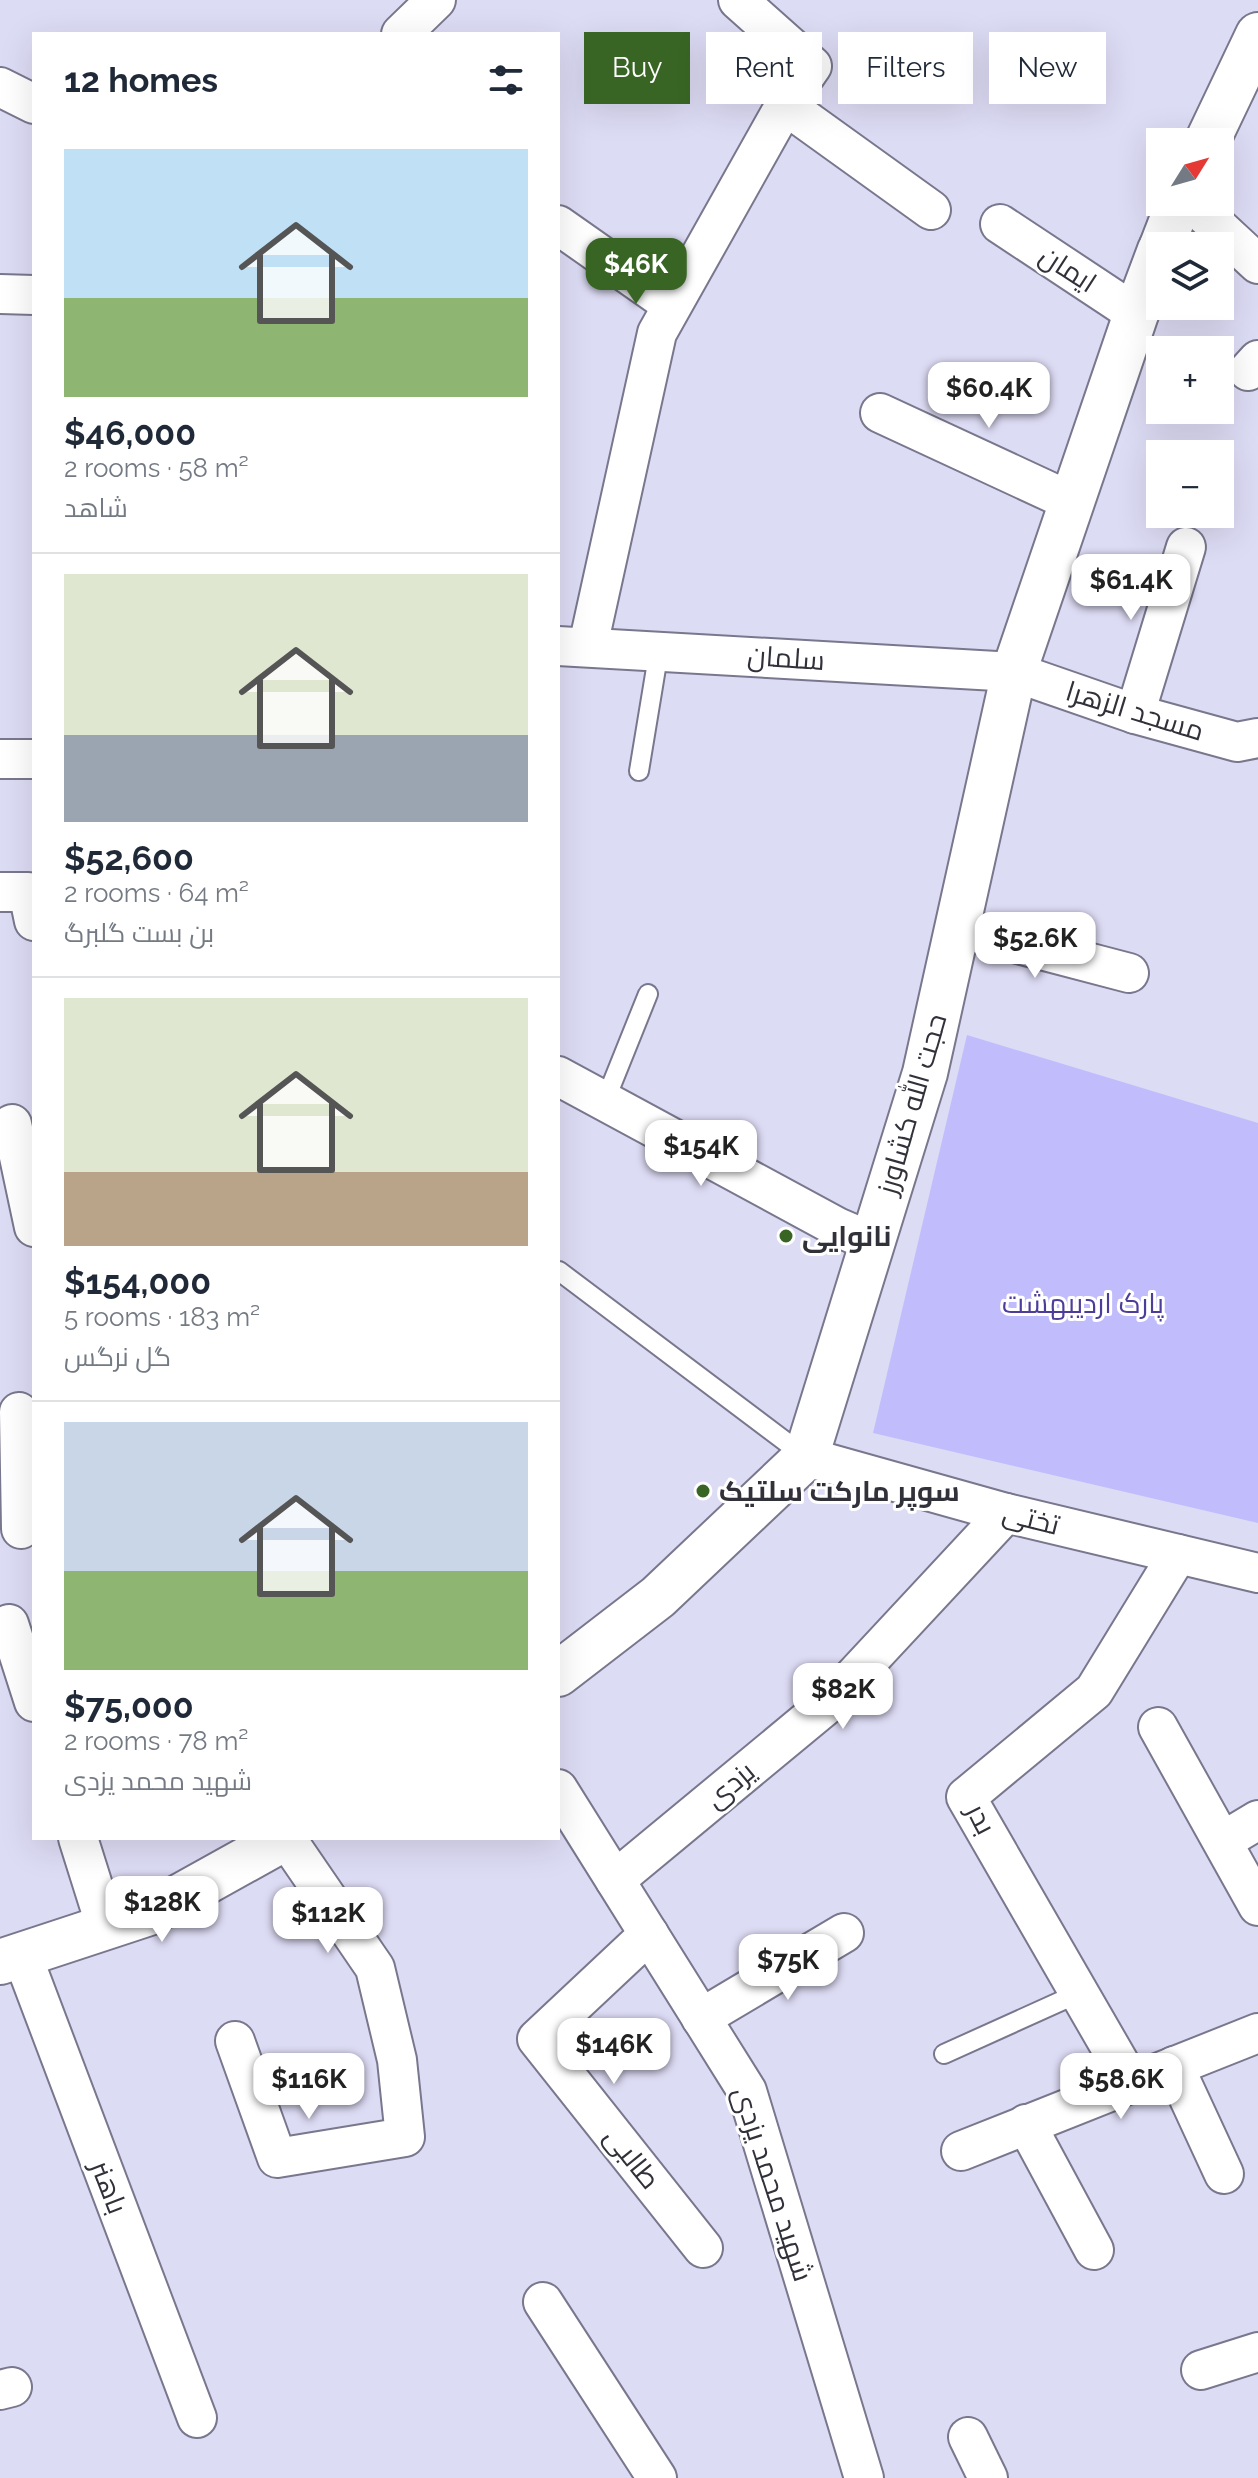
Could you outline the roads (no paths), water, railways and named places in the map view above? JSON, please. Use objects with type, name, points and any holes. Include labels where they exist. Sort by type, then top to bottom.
[{"type":"street","points":[[403,32],[436,0]]},
{"type":"street","points":[[573,646],[657,333],[785,105],[812,66],[738,0]]},
{"type":"street","points":[[1214,128],[1258,35]]},
{"type":"street","points":[[0,87],[32,103]]},
{"type":"street","points":[[785,105],[931,210]]},
{"type":"street","points":[[1206,216],[1258,264]]},
{"type":"street","name":"ایمان","points":[[1000,224],[1136,314]]},
{"type":"street","points":[[560,226],[672,305]]},
{"type":"street","name":"حجت الله کشاورز","points":[[560,1672],[658,1597],[806,1457],[925,1073],[1014,672],[1146,288]]},
{"type":"street","points":[[0,294],[32,295]]},
{"type":"street","points":[[880,413],[1072,502]]},
{"type":"street","points":[[1135,714],[1186,547]]},
{"type":"street","name":"سلمان","points":[[573,646],[1014,672]]},
{"type":"street","name":"مسجد الزهرا","points":[[1014,672],[1135,714],[1237,742],[1258,738]]},
{"type":"street","points":[[0,759],[32,759]]},
{"type":"street","points":[[0,892],[28,892],[32,911]]},
{"type":"street","points":[[957,928],[1129,973]]},
{"type":"street","points":[[560,1077],[837,1227],[872,1242]]},
{"type":"street","points":[[15,1124],[32,1216]]},
{"type":"street","points":[[19,1412],[27,1455],[21,1529]]},
{"type":"street","name":"تختی","points":[[806,1457],[1006,1513],[1258,1573]]},
{"type":"street","name":"یزدی","points":[[615,1880],[830,1702],[1006,1513]]},
{"type":"street","name":"بدر","points":[[1131,2083],[966,1797],[1094,1691],[1178,1554]]},
{"type":"street","points":[[9,1624],[32,1696]]},
{"type":"street","points":[[1158,1727],[1258,1906]]},
{"type":"street","name":"شهید محمد یزدی","points":[[560,1792],[747,2091],[863,2478]]},
{"type":"street","points":[[1223,1841],[1258,1820]]},
{"type":"street","points":[[79,1840],[106,1927]]},
{"type":"street","points":[[11,1959],[152,1912],[281,1840]]},
{"type":"street","points":[[235,2041],[277,2158],[405,2137],[397,2060],[375,1968],[286,1840]]},
{"type":"street","points":[[701,2018],[844,1933]]},
{"type":"street","name":"طالبی","points":[[649,1934],[537,2039],[703,2248]]},
{"type":"street","name":"باهنر","points":[[11,1959],[197,2418]]},
{"type":"street","points":[[961,2151],[1258,2033]]},
{"type":"street","points":[[1174,2066],[1224,2174]]},
{"type":"street","points":[[1026,2124],[1094,2250]]},
{"type":"street","points":[[543,2302],[657,2478]]},
{"type":"street","points":[[1201,2370],[1258,2352]]},
{"type":"street","points":[[968,2437],[988,2478]]},
{"type":"lane","points":[[639,771],[659,650]]},
{"type":"lane","points":[[605,1101],[648,994]]},
{"type":"lane","points":[[560,1272],[806,1457]]},
{"type":"lane","points":[[944,2054],[1079,1993]]},
{"type":"place","name":"نانوایی","points":[[786,1236]]},
{"type":"place","name":"سوپر مارکت سلتیک","points":[[703,1491]]},
{"type":"park label","name":"پارک اردیبهشت","points":[[1083,1303]]}]
